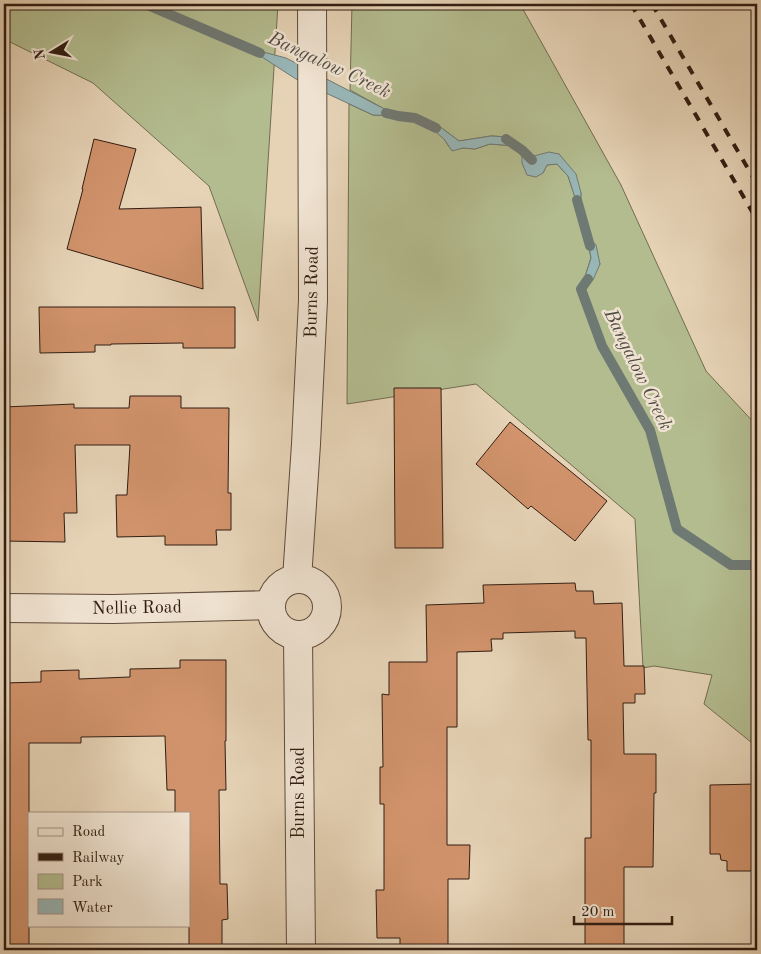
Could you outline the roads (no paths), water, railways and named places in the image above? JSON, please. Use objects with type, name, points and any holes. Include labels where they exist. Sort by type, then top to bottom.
[{"type":"street","name":"Burns Road","points":[[297,579],[313,300],[312,13]]},
{"type":"street","points":[[292,579],[305,579],[316,584],[324,594],[327,607],[324,619],[316,629],[298,635],[283,630],[276,623],[271,605],[272,596],[277,588],[292,579]]},
{"type":"street","name":"Nellie Road","points":[[4,608],[113,609],[271,605]]},
{"type":"street","name":"Burns Road","points":[[298,635],[301,950]]},
{"type":"water","points":[[248,48],[286,58],[398,116],[373,115],[296,79]]},
{"type":"water","points":[[425,123],[439,126],[459,141],[491,136],[509,137],[515,146],[490,144],[475,149],[463,148],[452,151],[444,139]]},
{"type":"water","points":[[522,150],[534,156],[549,152],[559,154],[576,174],[581,193],[580,213],[568,176],[557,164],[547,165],[543,173],[536,177],[527,175],[522,163]]},
{"type":"water","points":[[587,235],[596,245],[600,264],[593,280],[581,289],[591,258]]},
{"type":"waterway","name":"Bangalow Creek","points":[[145,4],[260,53]]},
{"type":"waterway","name":"Bangalow Creek","points":[[386,113],[415,118],[436,128]]},
{"type":"waterway","name":"Bangalow Creek","points":[[506,139],[532,160]]},
{"type":"waterway","name":"Bangalow Creek","points":[[577,200],[590,246]]},
{"type":"waterway","name":"Bangalow Creek","points":[[588,279],[581,289],[602,346],[650,430],[677,529],[731,565],[757,565]]},
{"type":"railway","points":[[631,4],[757,220]]},
{"type":"railway","points":[[652,4],[757,184]]}]
